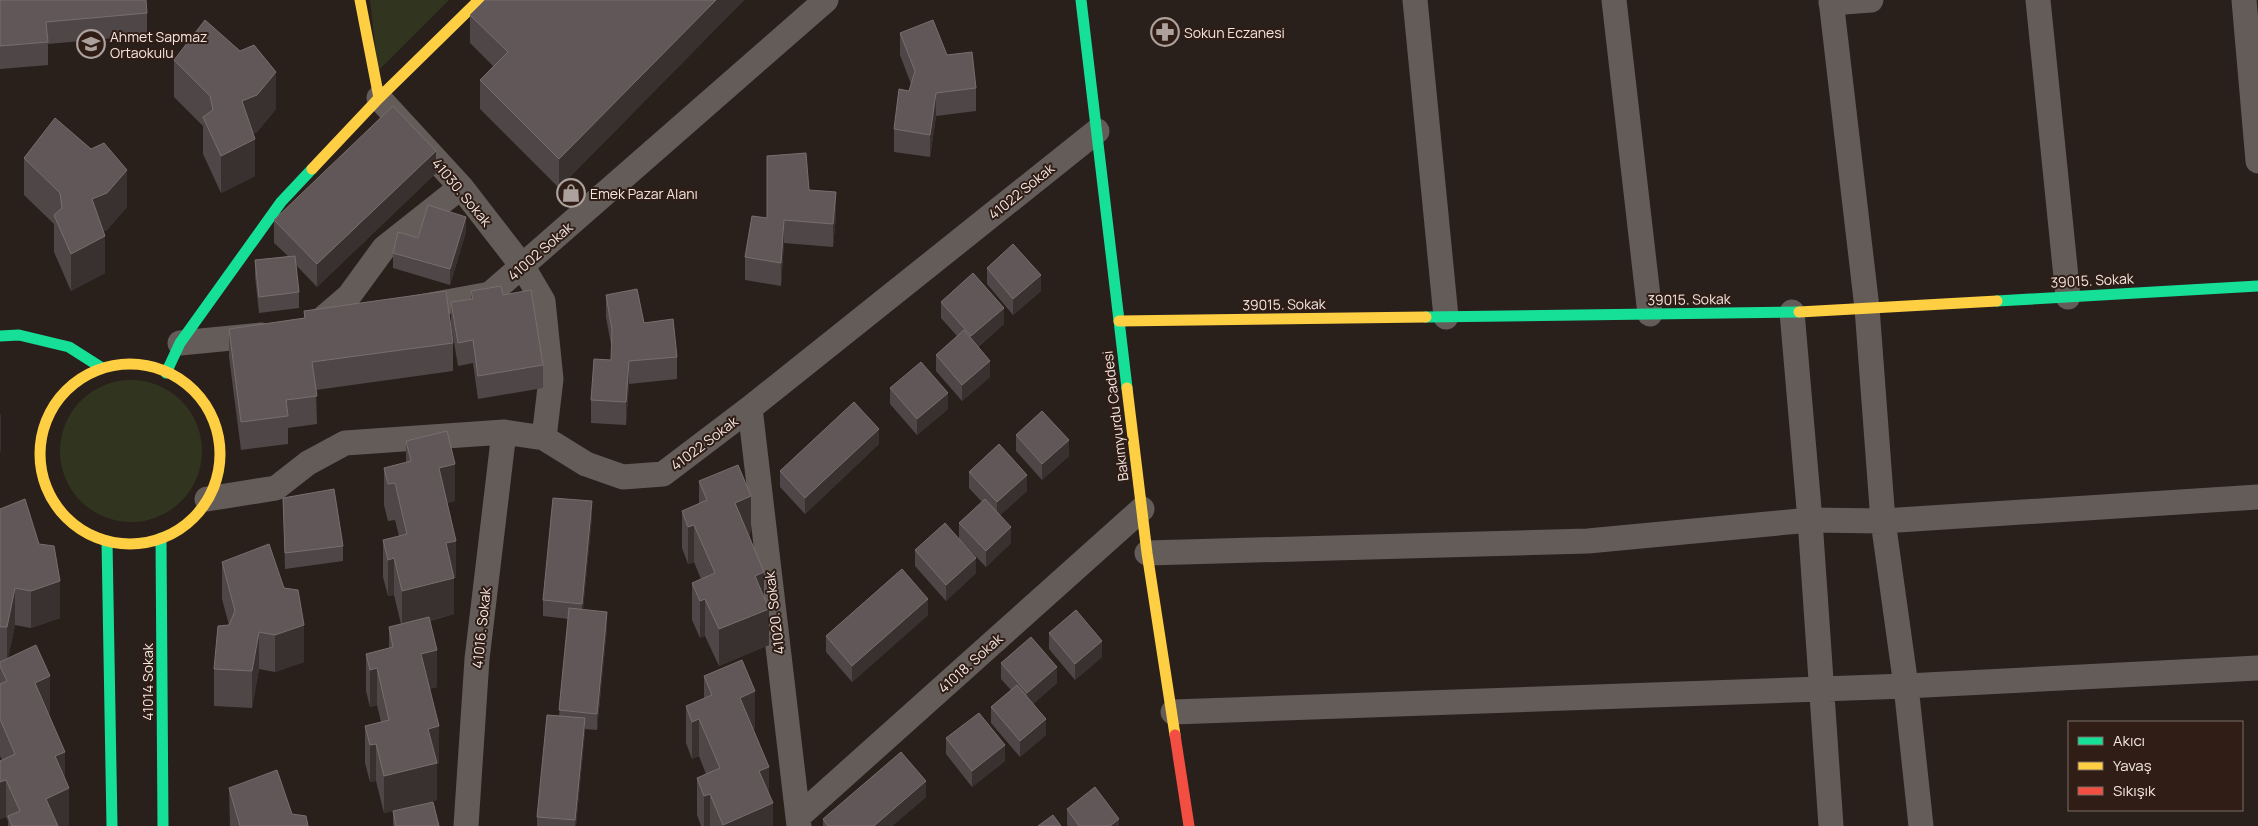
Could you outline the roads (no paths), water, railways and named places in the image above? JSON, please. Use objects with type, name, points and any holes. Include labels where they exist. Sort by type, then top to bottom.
[{"type":"street","points":[[360,0],[379,98]]},
{"type":"street","points":[[166,373],[180,343],[281,202],[379,98],[479,0]]},
{"type":"street","name":"41002 Sokak","points":[[392,312],[490,294],[826,0]]},
{"type":"street","name":"Bakımyurdu Caddesi","points":[[1080,0],[1147,553],[1190,826]]},
{"type":"street","points":[[1415,0],[1446,317]]},
{"type":"street","points":[[1614,0],[1650,314]]},
{"type":"street","points":[[1871,0],[1831,1],[1867,308],[1883,521],[1906,686],[1921,826]]},
{"type":"street","points":[[2038,0],[2068,297]]},
{"type":"street","points":[[2244,0],[2258,161]]},
{"type":"street","name":"41030. Sokak","points":[[379,98],[461,187],[523,267],[543,301],[551,379],[544,438]]},
{"type":"street","name":"41022 Sokak","points":[[208,499],[276,488],[308,463],[345,443],[504,432],[544,438],[586,464],[623,477],[663,474],[750,408],[1097,131]]},
{"type":"street","points":[[297,329],[349,296],[384,248],[461,187]]},
{"type":"street","name":"39015. Sokak","points":[[1119,321],[1792,312],[2258,286]]},
{"type":"street","points":[[1792,312],[1810,520],[1820,689],[1831,826]]},
{"type":"street","points":[[180,343],[255,336],[363,317]]},
{"type":"street","points":[[0,336],[19,335],[68,347],[102,368]]},
{"type":"street","points":[[133,364],[159,368],[166,373],[186,383],[207,407],[220,445],[218,476],[204,508],[181,530],[143,545],[98,540],[76,528],[54,504],[42,478],[40,446],[53,406],[74,382],[102,368],[133,364]]},
{"type":"street","name":"41020. Sokak","points":[[750,408],[799,822]]},
{"type":"street","name":"41016. Sokak","points":[[466,826],[477,660],[504,432]]},
{"type":"street","points":[[1147,553],[1588,541],[1810,520],[1883,521],[2258,497]]},
{"type":"street","name":"41018. Sokak","points":[[799,822],[1142,509]]},
{"type":"street","name":"41014 Sokak","points":[[161,538],[163,826]]},
{"type":"street","points":[[107,541],[112,826]]},
{"type":"street","points":[[1173,712],[1906,686],[2258,668]]},
{"type":"place","name":"Sokun Eczanesi","points":[[1165,32]]},
{"type":"place","name":"Ahmet Sapmaz Ortaokulu","points":[[91,44]]},
{"type":"place","name":"Emek Pazar Alanı","points":[[571,193]]}]
